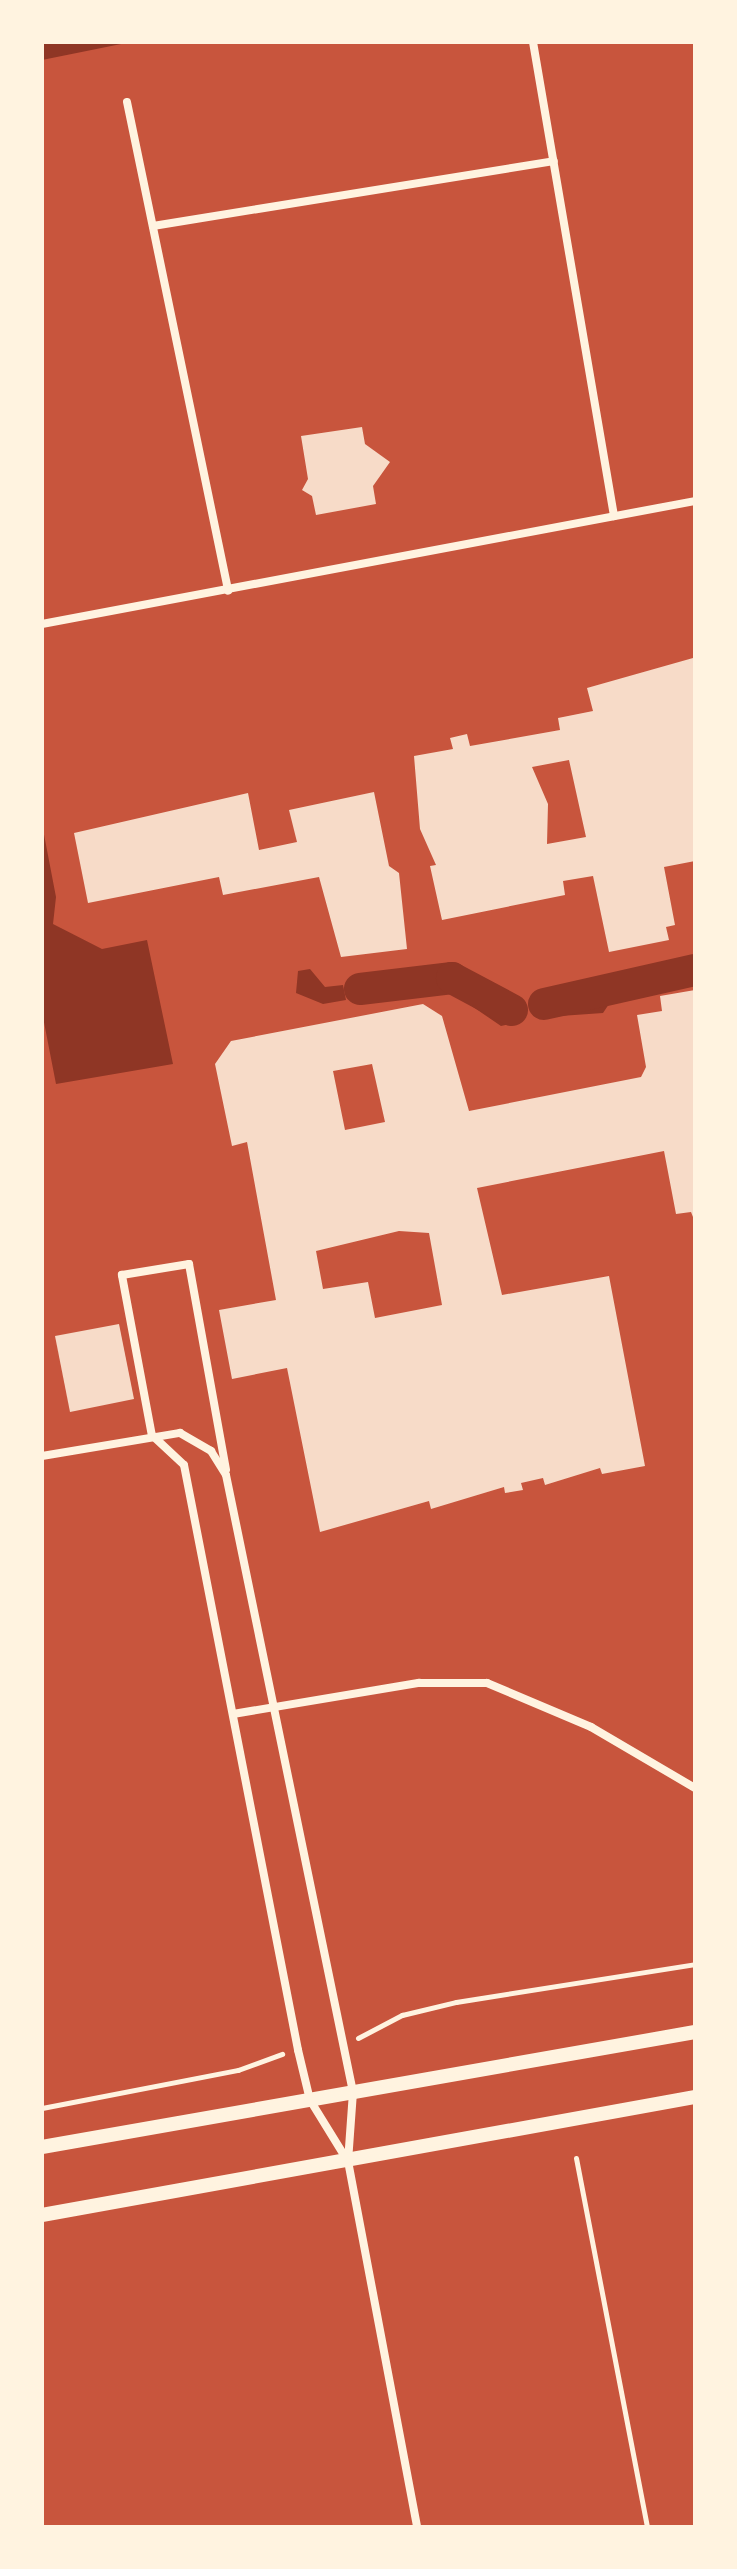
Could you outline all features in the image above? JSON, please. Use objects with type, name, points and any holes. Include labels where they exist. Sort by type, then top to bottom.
[{"type":"street","points":[[533,42],[614,516]]},
{"type":"street","points":[[127,102],[228,591]]},
{"type":"street","points":[[153,226],[554,161]]},
{"type":"street","points":[[42,624],[695,501]]},
{"type":"street","points":[[348,2161],[310,2100],[184,1465],[152,1436],[122,1275],[189,1264],[226,1475],[353,2092],[348,2161],[417,2527]]},
{"type":"street","points":[[42,1456],[152,1436],[189,1436],[226,1475]]},
{"type":"street","points":[[233,1714],[419,1683],[487,1683],[591,1727],[695,1788]]},
{"type":"street","points":[[42,2147],[695,2032]]},
{"type":"street","points":[[42,2215],[695,2097]]},
{"type":"path","points":[[343,2044],[402,2015],[443,2005],[695,1964]]},
{"type":"path","points":[[42,2108],[238,2070],[298,2050]]},
{"type":"path","points":[[576,2158],[647,2527]]},
{"type":"shaded area","points":[[42,42],[131,42],[42,60]]},
{"type":"shaded area","points":[[42,824],[56,897],[53,924],[102,949],[147,940],[173,1064],[56,1084],[42,1012]]},
{"type":"shaded area","points":[[452,962],[509,998],[514,1023],[501,1026],[438,983],[393,991],[389,973]]},
{"type":"shaded area","points":[[653,968],[657,987],[615,995],[603,1013],[546,1017],[540,990]]},
{"type":"shaded area","points":[[310,969],[325,987],[343,985],[346,1000],[323,1004],[296,993],[298,971]]},
{"type":"building","points":[[362,427],[365,444],[390,462],[373,486],[376,504],[316,515],[312,496],[302,490],[308,479],[301,436]]},
{"type":"building","points":[[693,658],[695,861],[664,867],[675,925],[666,927],[669,940],[609,952],[593,876],[563,881],[565,895],[442,920],[430,866],[436,865],[420,829],[414,756],[453,749],[450,738],[467,734],[470,746],[560,730],[558,718],[593,711],[587,688]],"holes":[[[569,760],[586,837],[547,844],[548,804],[532,767]]]},
{"type":"building","points":[[374,792],[389,866],[399,873],[407,949],[341,957],[319,877],[223,895],[219,877],[88,903],[74,833],[248,793],[259,850],[297,842],[289,810]]},
{"type":"building","points":[[695,990],[695,1222],[691,1212],[676,1214],[664,1151],[477,1188],[502,1295],[609,1276],[645,1466],[602,1474],[600,1468],[545,1485],[543,1478],[521,1483],[523,1490],[505,1493],[504,1487],[431,1509],[429,1501],[320,1532],[287,1368],[232,1379],[219,1310],[276,1300],[247,1142],[232,1146],[215,1064],[231,1041],[423,1004],[442,1016],[469,1111],[641,1077],[646,1067],[637,1015],[662,1011],[660,996]],"holes":[[[372,1064],[385,1122],[345,1130],[333,1071]],[[399,1231],[429,1233],[442,1305],[375,1318],[368,1282],[323,1289],[316,1251]]]},
{"type":"building","points":[[119,1324],[134,1399],[70,1412],[55,1336]]},
{"type":"waterway","points":[[544,1004],[695,970]]},
{"type":"waterway","points":[[360,989],[452,978],[512,1010]]}]
